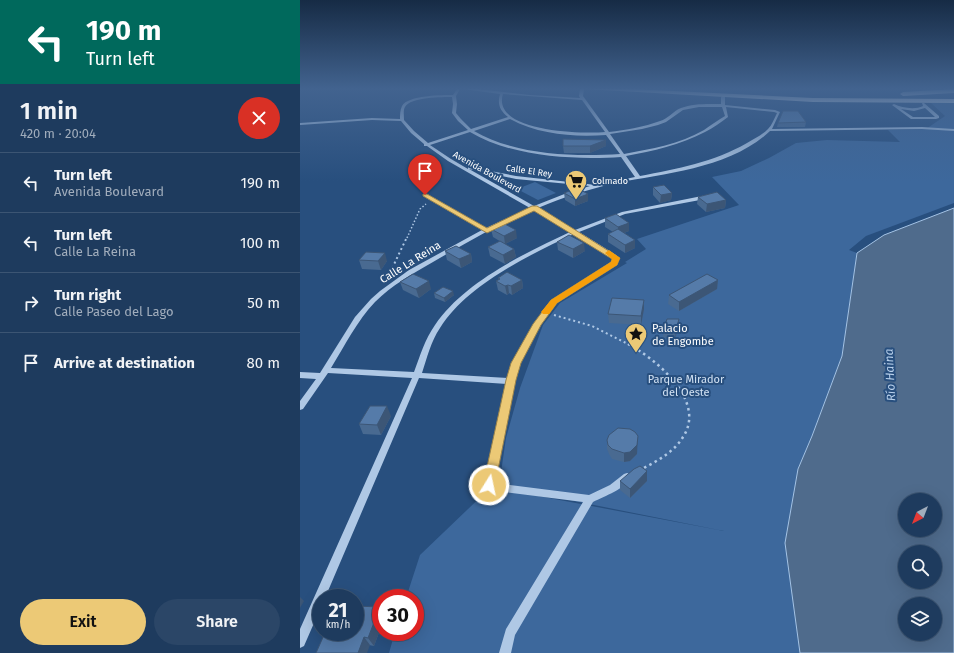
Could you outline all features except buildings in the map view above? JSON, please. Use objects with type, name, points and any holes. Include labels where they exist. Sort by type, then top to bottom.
[{"type":"street","points":[[300,124],[365,119]]},
{"type":"street","points":[[386,119],[402,120]]},
{"type":"street","points":[[458,119],[470,132],[493,142],[554,156],[585,158],[632,154],[669,145],[696,136],[722,119]]},
{"type":"street","points":[[426,145],[506,119]]},
{"type":"street","points":[[514,119],[534,128],[564,135],[607,134],[642,128],[666,119]]},
{"type":"street","points":[[597,119],[638,177]]},
{"type":"street","points":[[776,119],[770,130],[922,128],[954,130]]},
{"type":"street","points":[[913,119],[922,128]]},
{"type":"street","name":"Avenida Boulevard","points":[[402,120],[412,133],[438,154],[534,208],[616,258],[614,263],[554,302],[544,314]]},
{"type":"street","name":"Calle La Reina","points":[[300,407],[324,373],[347,333],[362,312],[382,292],[408,273],[487,231],[534,208],[570,193],[638,177],[681,170],[718,160],[745,148],[770,130]]},
{"type":"street","name":"Calle El Rey","points":[[458,164],[488,173],[539,181],[600,186]]},
{"type":"street","points":[[425,195],[487,231]]},
{"type":"street","points":[[300,642],[416,375],[426,348],[437,325],[453,306],[471,291],[502,271],[542,248],[575,232],[621,214],[711,196]]},
{"type":"street","points":[[544,314],[516,363],[511,380],[489,485],[491,487],[590,499],[613,488],[630,474],[641,470]]},
{"type":"street","points":[[300,375],[324,373],[416,375],[511,380]]},
{"type":"street","points":[[505,653],[510,633],[590,499]]},
{"type":"path","points":[[382,292],[385,282],[397,260],[420,209],[432,199]]},
{"type":"path","points":[[544,314],[566,318],[588,325],[633,347],[646,354],[666,370],[678,384],[686,400],[690,422],[687,431],[664,456],[641,470]]},
{"type":"green space","name":"Parque Mirador del Oeste","points":[[940,119],[954,119],[954,203],[866,236],[849,250],[857,253],[842,356],[798,469],[803,653],[389,653],[392,641],[424,641],[424,589],[409,589],[420,555],[491,487],[724,531],[499,486],[506,438],[520,388],[543,325],[560,303],[627,263],[625,262],[646,249],[637,239],[739,205],[712,177],[741,171],[796,143],[827,140],[900,142],[888,130],[926,129]]},
{"type":"green space","points":[[535,182],[556,193],[538,200],[517,189]]},
{"type":"water","name":"Río Haina","points":[[954,208],[954,653],[800,653],[785,543],[798,469],[842,356],[857,253],[884,235]]},
{"type":"slow traffic","points":[[546,312],[554,302],[614,263],[616,258],[609,253]]},
{"type":"place","name":"Colmado","points":[[576,200]]},
{"type":"place","name":"Palacio de Engombe","points":[[636,354]]},
{"type":"route","points":[[425,195],[487,231],[534,208],[616,258],[614,263],[554,302],[537,324],[516,363],[511,380],[489,485]]}]
